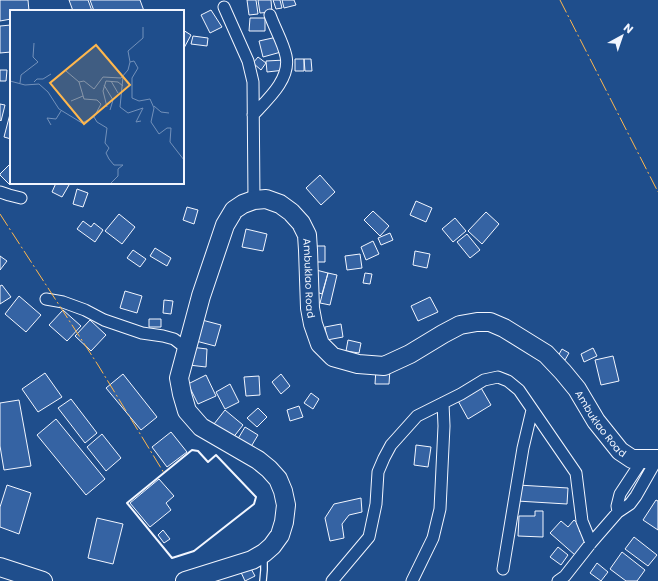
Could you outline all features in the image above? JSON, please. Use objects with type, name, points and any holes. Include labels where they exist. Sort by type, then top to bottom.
[{"type":"main road","name":"Ambuklao Road","points":[[254,200],[266,199],[280,204],[291,212],[301,223],[307,235],[310,308],[313,324],[320,344],[333,357],[358,364],[384,366],[410,354],[442,334],[460,325],[476,322],[490,322],[504,328],[546,354],[577,390],[596,421],[620,451],[632,459],[653,464]]},
{"type":"main road","points":[[185,581],[252,560],[264,553],[272,546],[280,535],[284,522],[286,505],[283,491],[278,479],[258,460],[201,427],[187,411],[179,378],[201,296],[225,225],[234,210],[243,204],[254,200]]},
{"type":"main road","points":[[0,567],[43,581]]},
{"type":"street","points":[[224,7],[248,61],[253,82],[254,200]]},
{"type":"street","points":[[254,115],[273,93],[282,80],[287,68],[286,57],[270,15]]},
{"type":"street","points":[[0,192],[21,198]]},
{"type":"street","points":[[46,299],[63,302],[85,310],[104,320],[142,333],[174,339],[187,349]]},
{"type":"street","points":[[332,581],[369,537],[376,504],[378,472],[391,445],[417,416],[461,394],[484,380],[498,377],[508,381],[519,390],[576,473],[582,521],[591,543]]},
{"type":"street","points":[[412,581],[433,538],[440,509],[444,426],[442,404]]},
{"type":"street","points":[[503,569],[523,448],[532,410]]},
{"type":"street","points":[[618,512],[617,506],[620,494],[653,464]]},
{"type":"street","points":[[558,581],[564,576],[618,512],[630,504],[653,464]]},
{"type":"lane","points":[[263,581],[264,553]]},
{"type":"building","points":[[0,0],[28,0],[29,10],[10,10],[10,19],[0,21]]},
{"type":"building","points":[[69,0],[88,0],[92,10],[73,10]]},
{"type":"building","points":[[90,0],[140,0],[144,10],[94,10]]},
{"type":"building","points":[[247,0],[256,0],[258,14],[249,15]]},
{"type":"building","points":[[258,0],[271,0],[272,12],[260,13]]},
{"type":"building","points":[[273,0],[280,0],[282,8],[276,9]]},
{"type":"building","points":[[282,0],[294,0],[296,5],[284,8]]},
{"type":"building","points":[[211,10],[222,27],[210,33],[201,15]]},
{"type":"building","points":[[250,18],[265,18],[265,31],[249,31]]},
{"type":"building","points":[[10,25],[10,52],[0,53],[0,26]]},
{"type":"building","points":[[184,31],[191,35],[184,48]]},
{"type":"building","points":[[193,36],[208,38],[207,46],[191,44]]},
{"type":"building","points":[[277,37],[281,52],[263,57],[259,41]]},
{"type":"building","points":[[258,57],[266,63],[261,70],[253,63]]},
{"type":"building","points":[[295,59],[304,59],[304,71],[295,71]]},
{"type":"building","points":[[304,59],[311,59],[312,71],[305,71]]},
{"type":"building","points":[[285,60],[285,70],[267,72],[266,61]]},
{"type":"building","points":[[0,70],[7,70],[6,81],[0,81]]},
{"type":"building","points":[[0,104],[5,105],[1,121],[0,120]]},
{"type":"building","points":[[10,114],[10,139],[4,137]]},
{"type":"building","points":[[10,164],[10,185],[0,175]]},
{"type":"building","points":[[320,175],[335,192],[321,205],[306,188]]},
{"type":"building","points":[[56,184],[69,185],[62,197],[52,192]]},
{"type":"building","points":[[77,189],[88,193],[83,207],[73,204]]},
{"type":"building","points":[[416,201],[432,208],[426,222],[410,215]]},
{"type":"building","points":[[187,207],[198,210],[194,224],[183,220]]},
{"type":"building","points":[[373,211],[389,226],[380,236],[364,220]]},
{"type":"building","points":[[486,212],[499,224],[482,244],[468,231]]},
{"type":"building","points":[[119,214],[135,227],[122,244],[105,231]]},
{"type":"building","points":[[455,218],[466,231],[453,242],[442,229]]},
{"type":"building","points":[[83,221],[91,227],[94,223],[103,230],[95,242],[77,229]]},
{"type":"building","points":[[246,229],[267,234],[263,251],[242,247]]},
{"type":"building","points":[[390,233],[393,240],[381,245],[378,238]]},
{"type":"building","points":[[467,234],[480,250],[470,258],[457,242]]},
{"type":"building","points":[[373,241],[379,254],[366,260],[361,247]]},
{"type":"building","points":[[316,246],[325,246],[325,262],[316,262]]},
{"type":"building","points":[[155,248],[171,258],[167,266],[150,256]]},
{"type":"building","points":[[133,250],[146,259],[140,267],[127,258]]},
{"type":"building","points":[[415,251],[430,254],[427,268],[413,265]]},
{"type":"building","points":[[360,254],[362,268],[347,270],[345,256]]},
{"type":"building","points":[[0,256],[7,261],[0,270]]},
{"type":"building","points":[[316,270],[328,273],[322,294],[311,290]]},
{"type":"building","points":[[328,273],[337,275],[330,305],[320,303]]},
{"type":"building","points":[[365,273],[372,274],[370,284],[363,283]]},
{"type":"building","points":[[2,285],[11,297],[0,304],[0,286]]},
{"type":"building","points":[[125,291],[142,296],[137,313],[120,308]]},
{"type":"building","points":[[19,296],[41,315],[26,332],[5,314]]},
{"type":"building","points":[[430,297],[438,312],[418,321],[411,306]]},
{"type":"building","points":[[164,300],[173,301],[171,314],[163,313]]},
{"type":"building","points":[[63,310],[81,326],[67,341],[49,325]]},
{"type":"building","points":[[149,319],[161,319],[161,327],[149,327]]},
{"type":"building","points":[[90,320],[106,335],[91,351],[75,336]]},
{"type":"building","points":[[202,320],[221,325],[215,346],[196,341]]},
{"type":"building","points":[[341,324],[343,337],[327,340],[325,327]]},
{"type":"building","points":[[348,340],[361,343],[359,353],[346,351]]},
{"type":"building","points":[[191,347],[207,349],[206,367],[189,365]]},
{"type":"building","points":[[593,348],[597,356],[584,362],[581,354]]},
{"type":"building","points":[[562,349],[569,353],[565,360],[558,356]]},
{"type":"building","points":[[613,356],[619,381],[601,385],[595,360]]},
{"type":"building","points":[[376,369],[390,369],[389,384],[375,384]]},
{"type":"building","points":[[45,373],[62,397],[38,412],[22,389]]},
{"type":"building","points":[[123,374],[157,417],[141,430],[106,388]]},
{"type":"building","points":[[281,374],[290,386],[281,394],[272,382]]},
{"type":"building","points":[[206,375],[216,396],[198,404],[188,384]]},
{"type":"building","points":[[259,376],[260,395],[246,396],[244,377]]},
{"type":"building","points":[[230,384],[239,402],[225,409],[216,392]]},
{"type":"building","points":[[480,386],[491,405],[468,419],[457,399]]},
{"type":"building","points":[[311,393],[319,399],[313,409],[304,403]]},
{"type":"building","points":[[71,399],[97,433],[85,443],[58,408]]},
{"type":"building","points":[[19,400],[31,466],[4,470],[0,446],[0,403]]},
{"type":"building","points":[[299,406],[303,417],[290,421],[287,410]]},
{"type":"building","points":[[258,408],[267,417],[257,427],[247,418]]},
{"type":"building","points":[[225,410],[243,425],[232,439],[214,424]]},
{"type":"building","points":[[56,419],[105,479],[86,495],[37,435]]},
{"type":"building","points":[[245,427],[258,435],[249,450],[236,442]]},
{"type":"building","points":[[171,432],[187,452],[167,467],[152,447]]},
{"type":"building","points":[[102,434],[121,458],[106,471],[87,447]]},
{"type":"building","points":[[416,445],[431,447],[428,467],[414,465]]},
{"type":"building","points":[[159,479],[174,496],[166,503],[171,510],[150,527],[130,503]]},
{"type":"building","points":[[7,485],[31,493],[19,534],[0,527],[0,507]]},
{"type":"building","points":[[518,485],[568,488],[567,504],[517,501]]},
{"type":"building","points":[[361,498],[362,512],[349,515],[342,524],[344,538],[330,541],[325,518],[334,504]]},
{"type":"building","points":[[656,500],[658,501],[658,530],[643,520]]},
{"type":"building","points":[[535,511],[543,511],[543,537],[518,536],[519,516],[535,516]]},
{"type":"building","points":[[97,518],[123,524],[113,564],[88,558]]},
{"type":"building","points":[[574,520],[582,527],[579,531],[588,539],[575,555],[550,533],[561,521],[568,527]]},
{"type":"building","points":[[163,530],[170,539],[164,543],[158,535]]},
{"type":"building","points":[[634,537],[657,555],[648,566],[625,549]]},
{"type":"building","points":[[558,547],[568,555],[561,565],[550,557]]},
{"type":"building","points":[[622,552],[645,570],[637,581],[626,581],[610,569]]},
{"type":"building","points":[[248,563],[255,576],[245,581],[239,568]]},
{"type":"building","points":[[597,563],[608,572],[601,581],[590,573]]},
{"type":"wall","points":[[192,450],[198,451],[208,462],[216,455],[256,497],[254,504],[194,551],[172,558],[127,503],[192,450]]},
{"type":"power","points":[[560,0],[658,192]]},
{"type":"power","points":[[0,214],[98,365],[164,473]]}]
